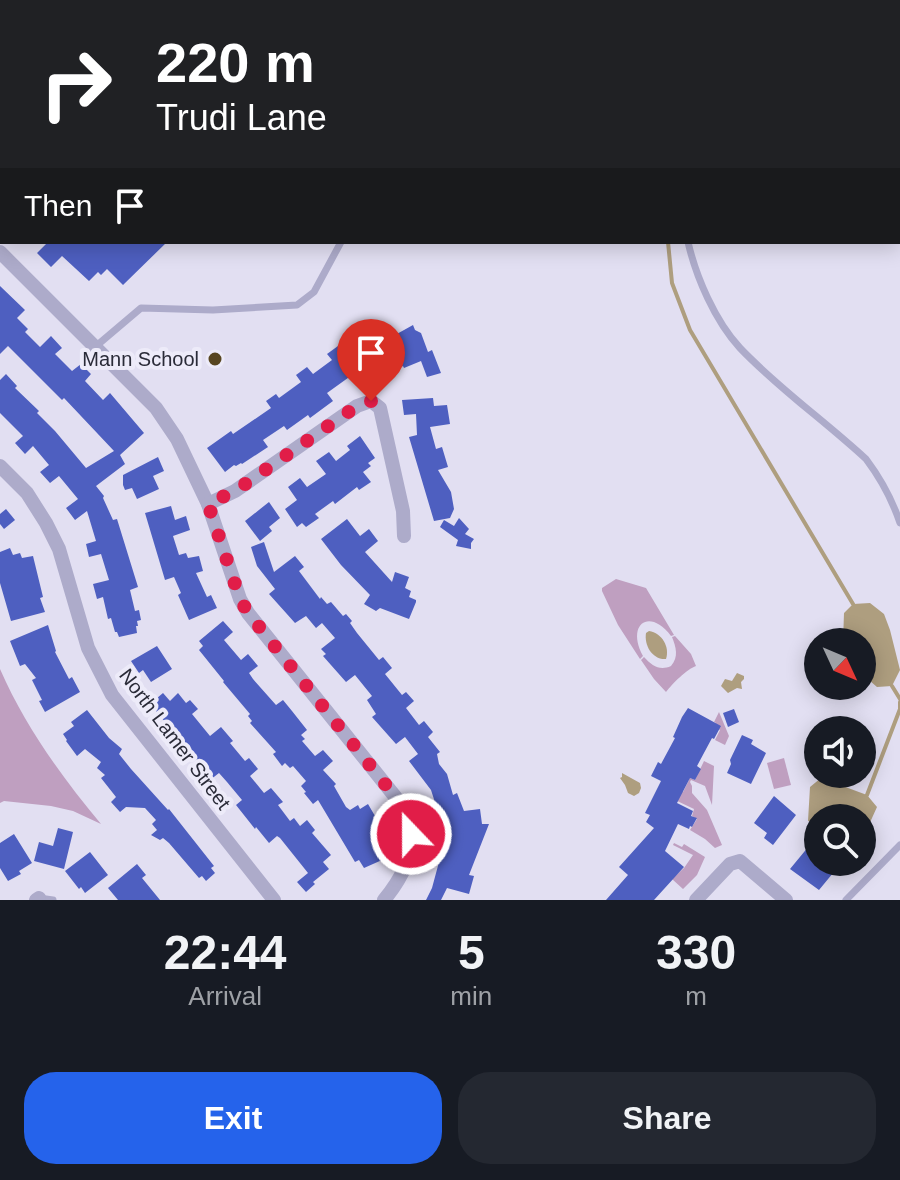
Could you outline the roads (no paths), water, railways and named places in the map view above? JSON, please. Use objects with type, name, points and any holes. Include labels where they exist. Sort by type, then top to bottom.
[{"type":"street","points":[[0,252],[156,408],[177,439],[208,504],[240,599],[248,613],[397,799],[411,834],[406,864],[398,883],[384,900]]},
{"type":"street","points":[[208,504],[235,491],[357,406],[371,401],[380,408],[403,511],[404,536]]},
{"type":"street","name":"North Lamer Street","points":[[0,466],[27,493],[59,549],[88,648],[112,695],[274,900]]},
{"type":"street","points":[[696,900],[730,864],[740,861],[786,900]]},
{"type":"lane","points":[[95,347],[141,308],[213,310],[297,305],[314,292],[340,244]]},
{"type":"lane","points":[[688,244],[693,264],[714,311],[738,346],[866,459],[894,504],[900,523]]},
{"type":"lane","points":[[846,900],[900,845]]},
{"type":"waterway","points":[[668,244],[672,283],[690,330],[853,604]]},
{"type":"waterway","points":[[892,686],[900,699]]},
{"type":"waterway","points":[[867,795],[900,702]]},
{"type":"place","name":"Mann School","points":[[215,359]]}]
